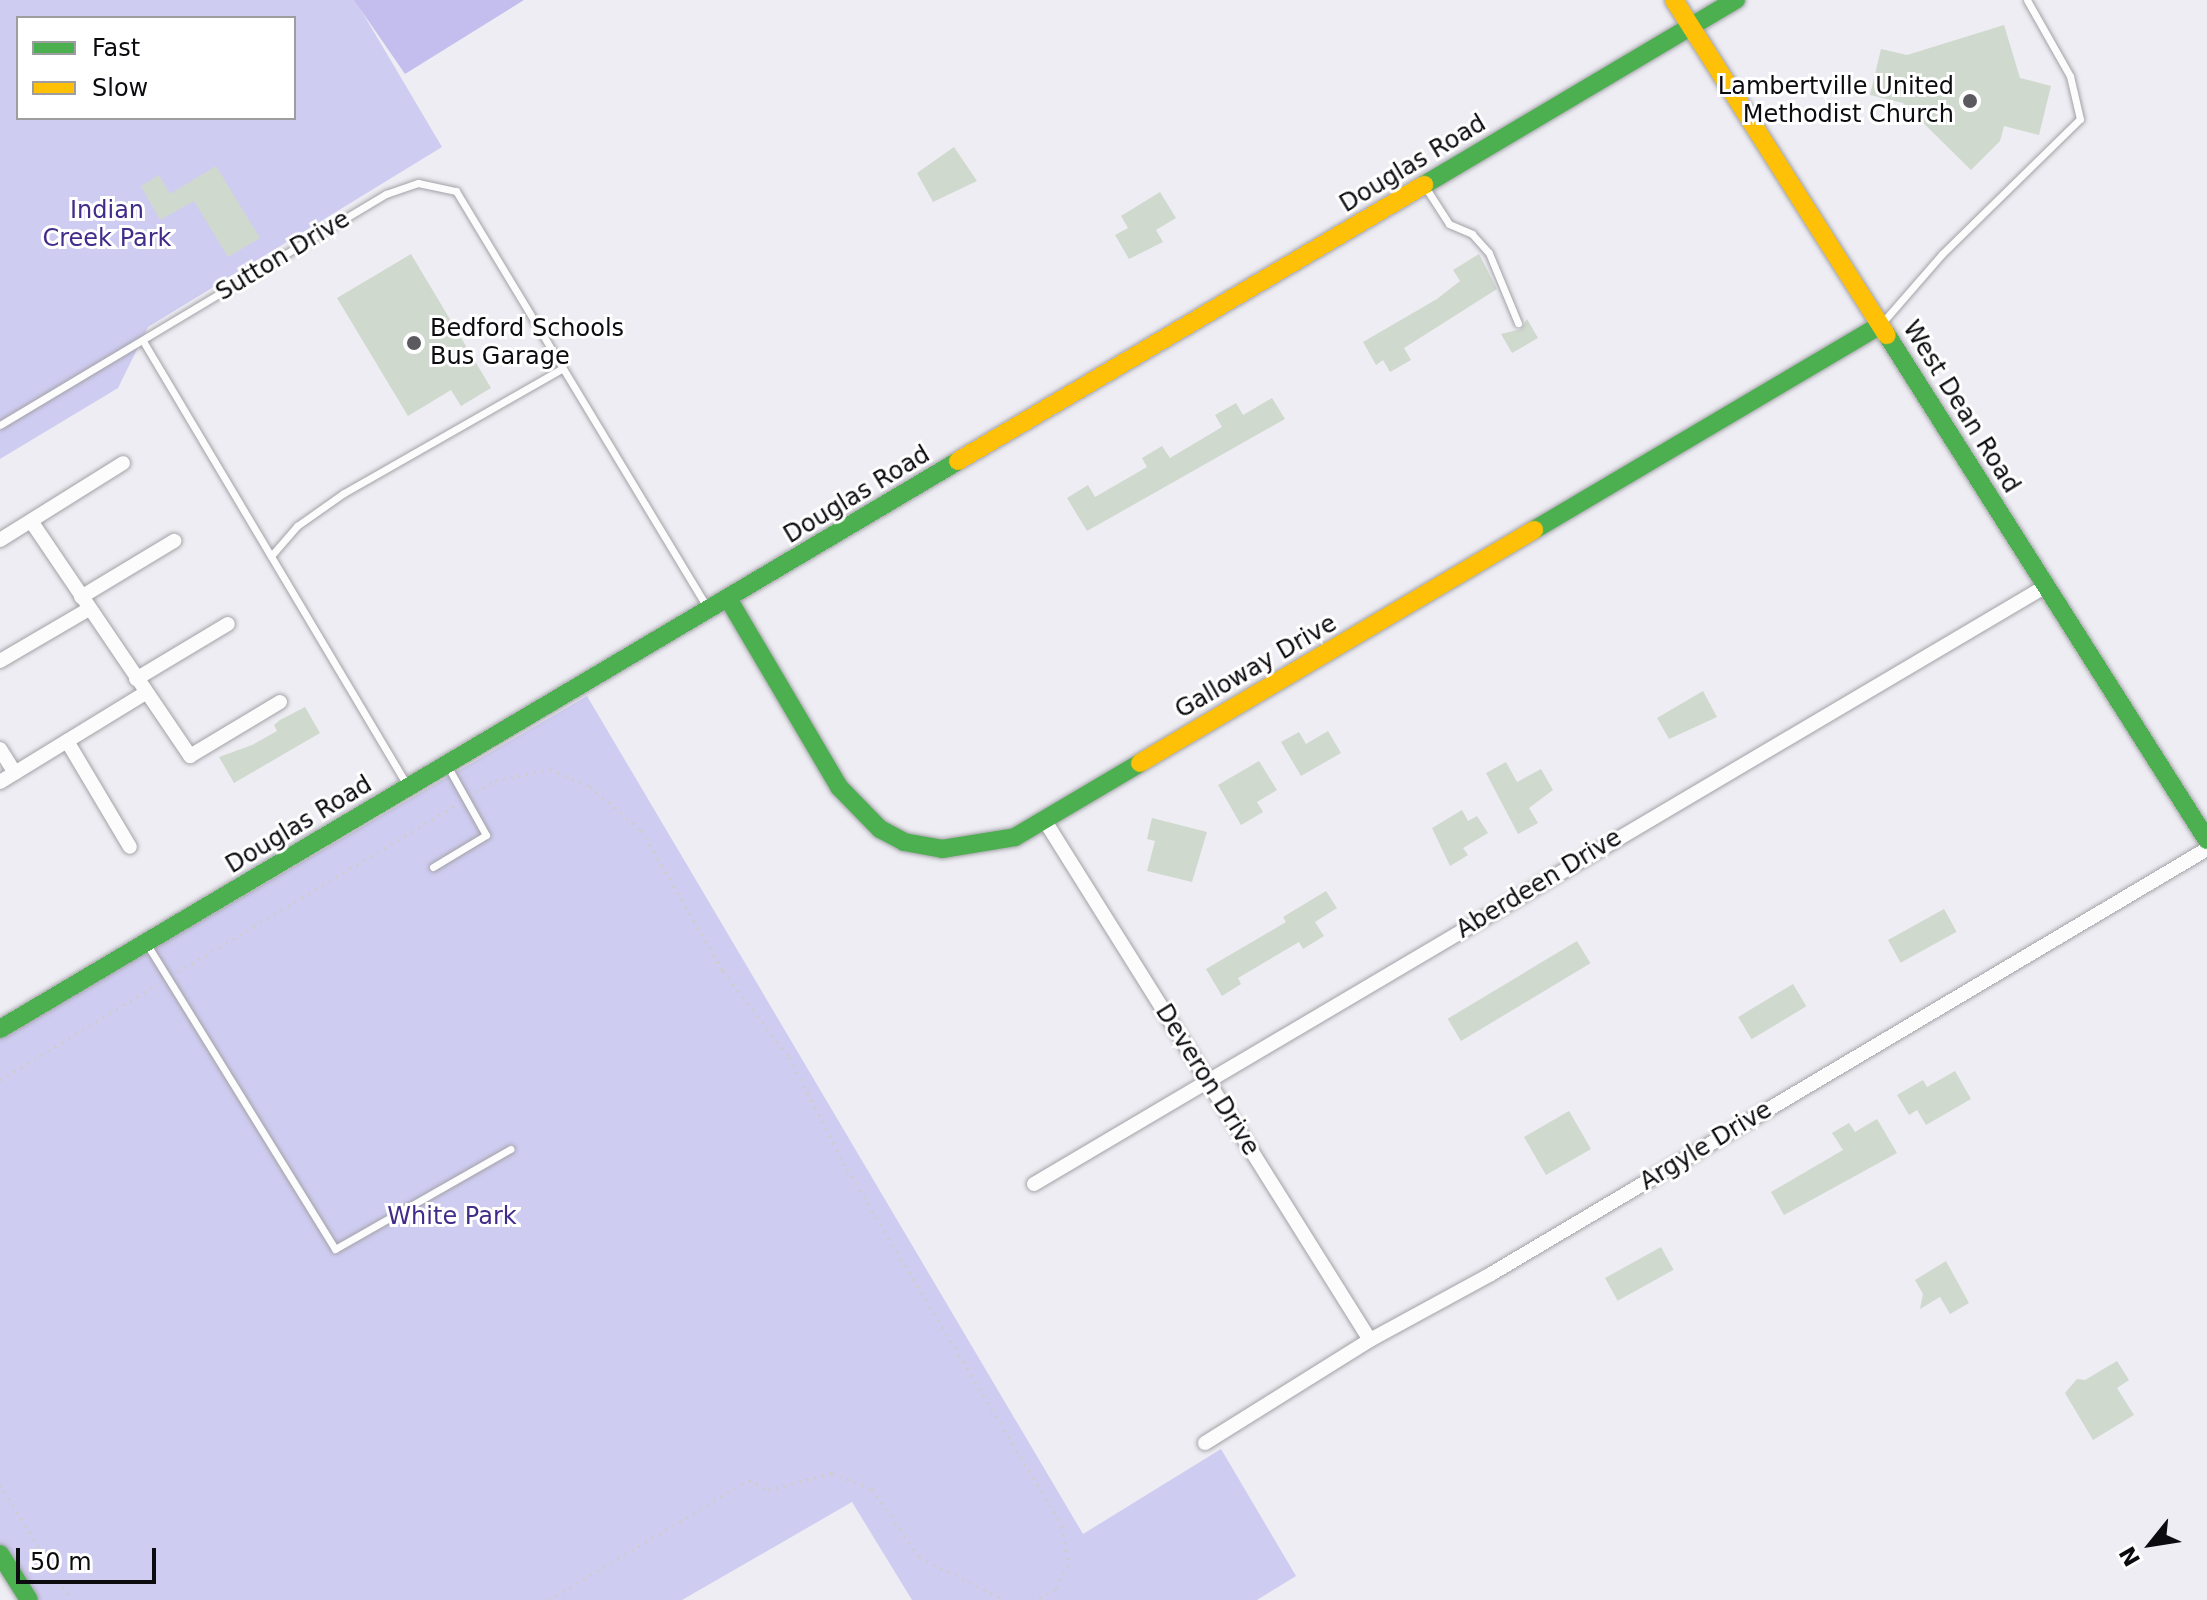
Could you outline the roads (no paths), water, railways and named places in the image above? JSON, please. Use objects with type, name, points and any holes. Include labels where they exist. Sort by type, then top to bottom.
[{"type":"street","name":"West Dean Road","points":[[1674,0],[2207,840]]},
{"type":"street","name":"Douglas Road","points":[[0,1029],[729,600],[1736,0]]},
{"type":"street","name":"Galloway Drive","points":[[729,600],[839,787],[880,829],[904,842],[942,849],[1015,837],[1880,325]]},
{"type":"street","points":[[0,540],[123,463]]},
{"type":"street","points":[[31,521],[190,756],[280,702]]},
{"type":"street","points":[[0,661],[174,541]]},
{"type":"street","name":"Aberdeen Drive","points":[[1034,1184],[2046,586]]},
{"type":"street","points":[[136,679],[228,624]]},
{"type":"street","points":[[0,782],[145,693]]},
{"type":"street","points":[[67,741],[130,847]]},
{"type":"street","points":[[0,749],[15,773]]},
{"type":"street","name":"Deveron Drive","points":[[1045,821],[1370,1340]]},
{"type":"street","name":"Argyle Drive","points":[[1205,1443],[1370,1340],[1491,1274],[2207,849]]},
{"type":"street","points":[[0,1554],[29,1600]]},
{"type":"lane","points":[[1880,325],[1942,254],[2080,119],[2070,76],[2027,0]]},
{"type":"lane","name":"Sutton Drive","points":[[0,425],[386,194],[418,183],[456,191],[709,611]]},
{"type":"lane","points":[[1424,185],[1449,224],[1472,234],[1489,253],[1518,323]]},
{"type":"lane","points":[[143,341],[408,787]]},
{"type":"lane","points":[[271,556],[297,526],[344,493],[561,369]]},
{"type":"lane","points":[[433,867],[486,835],[447,765]]},
{"type":"lane","points":[[147,944],[335,1249],[510,1149]]},
{"type":"place","name":"Lambertville United Methodist Church","points":[[1970,101]]},
{"type":"place","name":"Bedford Schools Bus Garage","points":[[414,343]]},
{"type":"park label","name":"Indian Creek Park","points":[[107,225]]},
{"type":"park label","name":"White Park","points":[[452,1217]]}]
